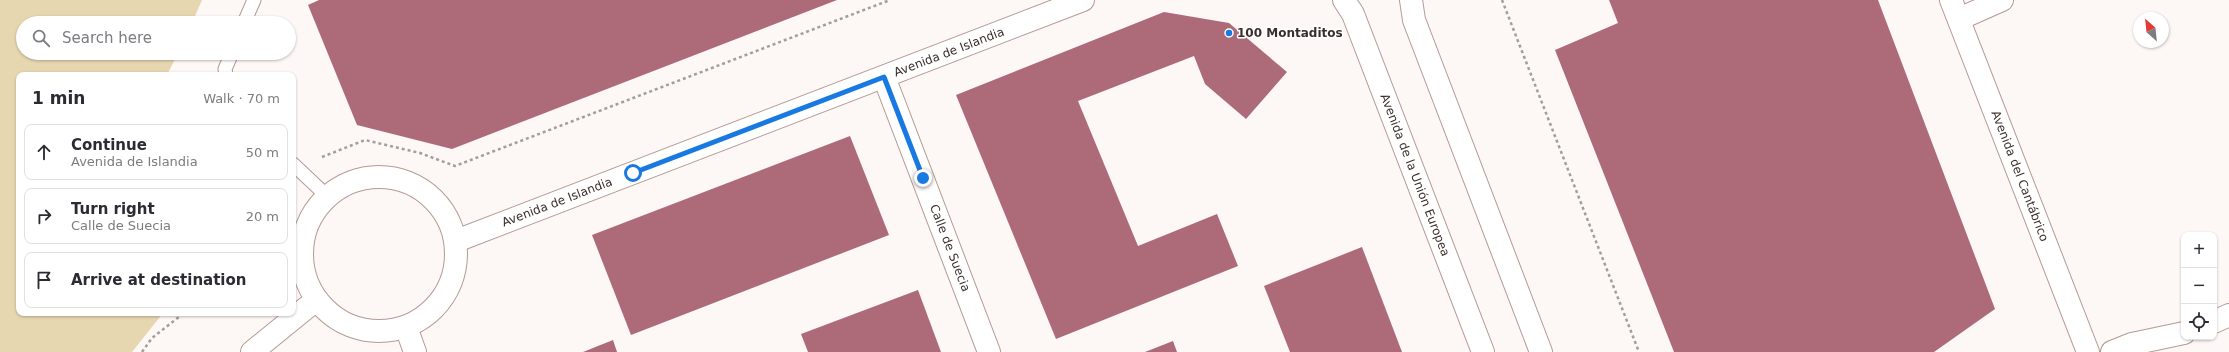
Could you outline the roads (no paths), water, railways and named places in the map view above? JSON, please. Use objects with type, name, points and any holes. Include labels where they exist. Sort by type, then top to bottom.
[{"type":"street","name":"Avenida de Islandia","points":[[456,241],[1084,0]]},
{"type":"street","name":"Avenida de la Unión Europea","points":[[1344,0],[1353,14],[1483,352]]},
{"type":"street","points":[[1411,0],[1414,20],[1541,352]]},
{"type":"street","points":[[1955,10],[2002,0]]},
{"type":"street","name":"Avenida del Cantábrico","points":[[1955,10],[2088,352]]},
{"type":"street","name":"Calle de Suecia","points":[[884,77],[989,352]]},
{"type":"street","points":[[380,176],[412,183],[439,203],[450,221],[456,241],[457,260],[450,286],[433,310],[406,327],[380,331],[355,328],[332,316],[316,300],[302,267],[302,239],[318,205],[345,184],[380,176]]},
{"type":"street","points":[[252,352],[316,300]]},
{"type":"street","points":[[2217,321],[2229,315]]},
{"type":"street","points":[[406,327],[416,352]]},
{"type":"street","points":[[2112,352],[2132,344],[2181,334]]},
{"type":"lane","points":[[247,16],[254,0]]},
{"type":"lane","points":[[226,72],[225,69],[229,60]]},
{"type":"lane","points":[[297,168],[328,197]]},
{"type":"place","name":"100 Montaditos","points":[[1229,33]]}]
